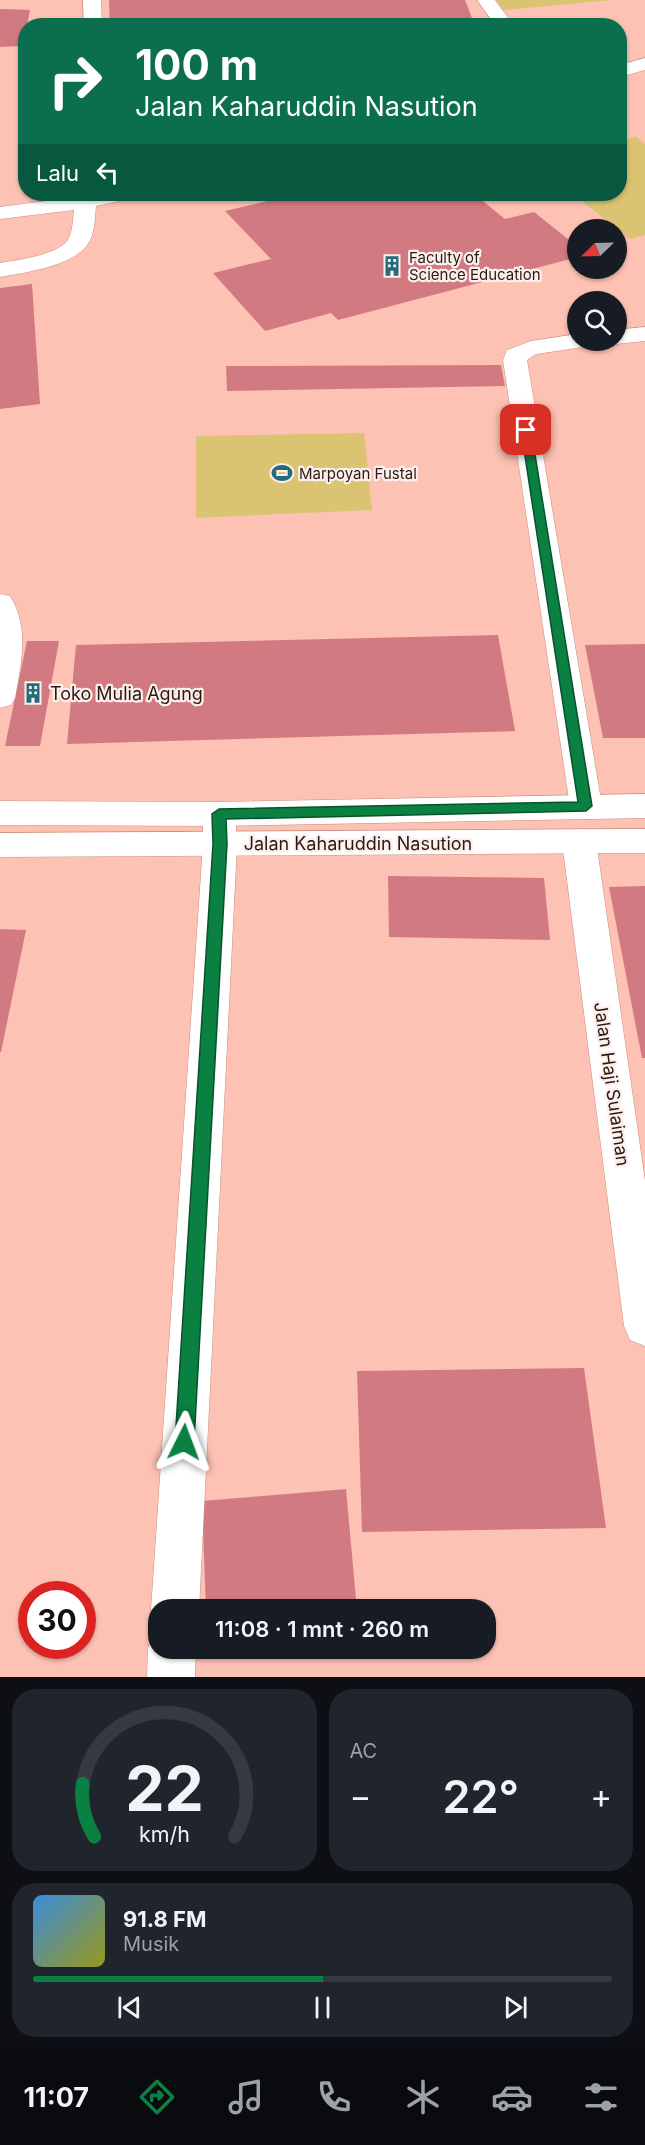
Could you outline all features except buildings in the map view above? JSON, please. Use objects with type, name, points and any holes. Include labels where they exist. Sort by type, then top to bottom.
[{"type":"main road","points":[[92,0],[93,18]]},
{"type":"main road","points":[[486,0],[499,18]]},
{"type":"main road","points":[[0,201],[18,199]]},
{"type":"main road","points":[[0,213],[69,201]]},
{"type":"main road","points":[[0,270],[31,264],[72,248],[79,241],[86,201]]},
{"type":"main road","points":[[627,336],[645,334]]},
{"type":"main road","name":"Jalan Haji Sulaiman","points":[[567,343],[526,349],[515,355],[515,360],[582,824],[645,1326]]},
{"type":"main road","points":[[0,603],[10,643],[0,698]]},
{"type":"main road","name":"Jalan Kaharuddin Nasution","points":[[0,845],[219,829],[582,824],[645,806]]},
{"type":"main road","name":"Jalan Kaharuddin Nasution","points":[[0,813],[219,829]]},
{"type":"main road","name":"Jalan Kaharuddin Nasution","points":[[582,824],[645,841]]},
{"type":"main road","points":[[176,1599],[219,829]]},
{"type":"main road","points":[[171,1677],[172,1659]]},
{"type":"shaded area","points":[[482,0],[611,0],[494,11]]},
{"type":"shaded area","points":[[636,137],[645,144],[645,235],[630,239],[627,237],[627,219],[605,219],[582,201],[627,201],[627,139]]},
{"type":"shaded area","name":"Marpoyan Fustal","points":[[364,433],[372,510],[196,518],[196,436]]},
{"type":"place","name":"Faculty of Science Education","points":[[392,266]]},
{"type":"place","name":"Marpoyan Fustal","points":[[282,473]]},
{"type":"place","name":"Toko Mulia Agung","points":[[33,693]]},
{"type":"route","points":[[184,1442],[220,844],[219,814],[586,806],[526,430]]}]
